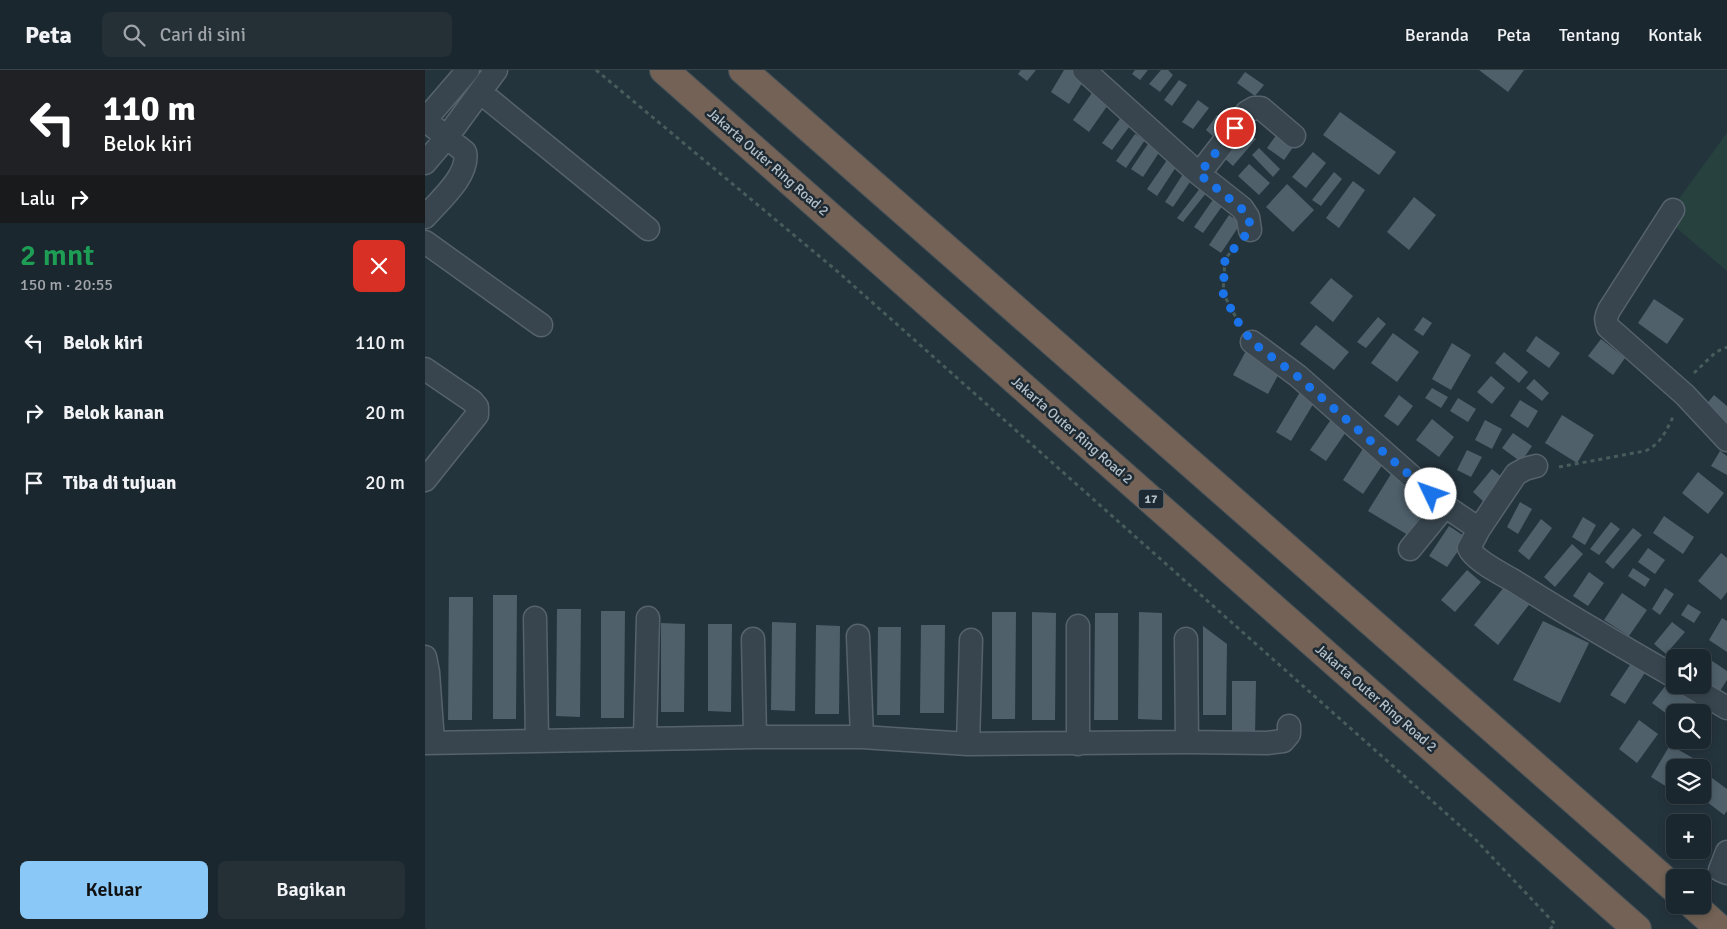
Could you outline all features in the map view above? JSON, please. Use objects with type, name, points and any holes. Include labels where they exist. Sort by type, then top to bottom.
[{"type":"highway","name":"Jakarta Outer Ring Road 2","points":[[664,70],[1637,929]]},
{"type":"highway","points":[[743,70],[1666,881]]},
{"type":"highway","points":[[1703,914],[1720,929]]},
{"type":"street","points":[[425,217],[461,174],[465,163],[465,152],[425,120],[468,70]]},
{"type":"street","points":[[425,163],[447,137],[496,70]]},
{"type":"street","points":[[1084,70],[1199,174],[1241,208],[1249,217],[1250,230]]},
{"type":"street","points":[[480,92],[648,229]]},
{"type":"street","points":[[1199,174],[1247,112],[1254,108],[1261,108],[1294,136]]},
{"type":"street","points":[[1673,210],[1606,315],[1606,322],[1608,327],[1685,395],[1727,440]]},
{"type":"street","points":[[425,242],[541,325]]},
{"type":"street","points":[[1252,342],[1297,376],[1445,506],[1479,529]]},
{"type":"street","points":[[425,370],[472,401],[477,407],[477,415],[425,480]]},
{"type":"street","points":[[1536,466],[1516,474],[1479,529],[1469,548],[1475,556],[1560,610],[1666,672]]},
{"type":"street","points":[[1410,548],[1445,506]]},
{"type":"street","points":[[535,618],[537,740]]},
{"type":"street","points":[[645,738],[648,618]]},
{"type":"street","points":[[1077,626],[1078,744]]},
{"type":"street","points":[[858,636],[862,737]]},
{"type":"street","points":[[1186,638],[1187,742]]},
{"type":"street","points":[[753,639],[755,737]]},
{"type":"street","points":[[967,744],[971,640]]},
{"type":"street","points":[[425,657],[428,672],[429,742],[645,738],[862,737],[967,744],[1278,743],[1287,738],[1289,726]]},
{"type":"street","points":[[1703,694],[1727,708]]},
{"type":"street","points":[[1727,852],[1721,870],[1727,873]]},
{"type":"path","points":[[596,70],[837,271],[1476,840],[1555,924],[1550,929]]},
{"type":"path","points":[[1250,230],[1225,259],[1223,293],[1236,319],[1252,342]]},
{"type":"path","points":[[1536,466],[1562,467],[1653,448],[1660,442],[1685,395],[1691,377],[1716,352],[1727,347]]},
{"type":"green space","points":[[1727,133],[1727,271],[1665,218]]},
{"type":"building","points":[[1021,70],[1036,70],[1027,81],[1018,74]]},
{"type":"building","points":[[1064,70],[1075,70],[1086,77],[1069,104],[1051,92]]},
{"type":"building","points":[[1135,70],[1148,70],[1140,80],[1132,74]]},
{"type":"building","points":[[1161,70],[1168,70],[1173,75],[1160,92],[1149,84]]},
{"type":"building","points":[[1479,70],[1524,70],[1508,92]]},
{"type":"building","points":[[1245,72],[1264,85],[1255,96],[1237,83]]},
{"type":"building","points":[[1179,80],[1187,85],[1172,106],[1164,100]]},
{"type":"building","points":[[1094,90],[1110,102],[1089,132],[1073,120]]},
{"type":"building","points":[[1198,100],[1209,108],[1193,129],[1182,122]]},
{"type":"building","points":[[1340,112],[1396,152],[1379,175],[1323,135]]},
{"type":"building","points":[[1217,115],[1227,123],[1215,138],[1206,130]]},
{"type":"building","points":[[1122,116],[1132,123],[1112,150],[1102,143]]},
{"type":"building","points":[[1245,130],[1256,139],[1233,166],[1223,157]]},
{"type":"building","points":[[1135,134],[1145,140],[1126,168],[1116,161]]},
{"type":"building","points":[[1277,134],[1294,146],[1284,160],[1267,148]]},
{"type":"building","points":[[1150,141],[1162,148],[1143,177],[1131,169]]},
{"type":"building","points":[[1259,148],[1280,169],[1273,177],[1252,155]]},
{"type":"building","points":[[1313,152],[1326,163],[1306,188],[1292,177]]},
{"type":"building","points":[[1167,160],[1176,167],[1157,196],[1147,189]]},
{"type":"building","points":[[1249,164],[1270,183],[1259,195],[1238,176]]},
{"type":"building","points":[[1334,172],[1342,179],[1321,206],[1312,200]]},
{"type":"building","points":[[1183,174],[1192,179],[1173,207],[1165,202]]},
{"type":"building","points":[[1353,181],[1365,190],[1339,228],[1326,218]]},
{"type":"building","points":[[1287,184],[1314,210],[1293,232],[1266,207]]},
{"type":"building","points":[[1201,187],[1207,192],[1183,222],[1177,218]]},
{"type":"building","points":[[1414,197],[1436,215],[1409,250],[1387,232]]},
{"type":"building","points":[[1214,198],[1223,205],[1203,233],[1194,227]]},
{"type":"building","points":[[1229,215],[1241,223],[1221,253],[1209,245]]},
{"type":"building","points":[[1331,278],[1353,296],[1333,322],[1310,303]]},
{"type":"building","points":[[1654,299],[1684,319],[1667,344],[1638,323]]},
{"type":"building","points":[[1378,317],[1386,324],[1366,348],[1357,342]]},
{"type":"building","points":[[1423,317],[1432,323],[1423,336],[1414,330]]},
{"type":"building","points":[[1316,325],[1349,352],[1334,370],[1300,344]]},
{"type":"building","points":[[1393,333],[1419,352],[1397,382],[1371,363]]},
{"type":"building","points":[[1536,336],[1560,353],[1549,368],[1526,351]]},
{"type":"building","points":[[1601,339],[1625,358],[1613,375],[1588,356]]},
{"type":"building","points":[[1452,343],[1471,355],[1451,390],[1432,379]]},
{"type":"building","points":[[1248,347],[1283,366],[1268,394],[1233,375]]},
{"type":"building","points":[[1504,352],[1528,372],[1519,383],[1495,363]]},
{"type":"building","points":[[1491,376],[1505,388],[1492,404],[1477,392]]},
{"type":"building","points":[[1534,379],[1549,393],[1542,401],[1526,388]]},
{"type":"building","points":[[1432,388],[1448,397],[1441,408],[1425,398]]},
{"type":"building","points":[[1300,392],[1315,401],[1291,441],[1276,432]]},
{"type":"building","points":[[1399,395],[1413,406],[1398,426],[1384,416]]},
{"type":"building","points":[[1714,395],[1727,406],[1727,421],[1725,424],[1704,407]]},
{"type":"building","points":[[1458,398],[1476,409],[1468,422],[1450,411]]},
{"type":"building","points":[[1520,400],[1538,411],[1528,428],[1510,416]]},
{"type":"building","points":[[1562,415],[1594,435],[1577,463],[1545,443]]},
{"type":"building","points":[[1332,418],[1348,429],[1326,461],[1310,450]]},
{"type":"building","points":[[1432,419],[1454,437],[1439,457],[1416,440]]},
{"type":"building","points":[[1485,420],[1502,429],[1492,449],[1475,440]]},
{"type":"building","points":[[1513,433],[1532,446],[1521,462],[1502,448]]},
{"type":"building","points":[[1364,447],[1385,461],[1363,494],[1343,480]]},
{"type":"building","points":[[1467,450],[1482,457],[1471,477],[1457,470]]},
{"type":"building","points":[[1720,451],[1727,456],[1727,475],[1711,466]]},
{"type":"building","points":[[1492,469],[1503,478],[1484,502],[1473,492]]},
{"type":"building","points":[[1698,472],[1724,493],[1708,514],[1682,493]]},
{"type":"building","points":[[1391,474],[1431,498],[1408,535],[1368,511]]},
{"type":"building","points":[[1520,502],[1532,509],[1518,534],[1507,527]]},
{"type":"building","points":[[1664,516],[1694,537],[1683,554],[1653,533]]},
{"type":"building","points":[[1583,517],[1596,525],[1585,545],[1572,537]]},
{"type":"building","points":[[1541,519],[1552,528],[1529,560],[1518,551]]},
{"type":"building","points":[[1611,522],[1620,529],[1599,555],[1590,549]]},
{"type":"building","points":[[1449,526],[1467,538],[1447,567],[1429,556]]},
{"type":"building","points":[[1633,528],[1642,535],[1613,569],[1605,562]]},
{"type":"building","points":[[1572,544],[1583,554],[1555,587],[1544,577]]},
{"type":"building","points":[[1648,548],[1665,560],[1655,574],[1638,562]]},
{"type":"building","points":[[1721,553],[1727,558],[1727,592],[1721,600],[1698,581]]},
{"type":"building","points":[[1633,568],[1650,579],[1645,587],[1628,576]]},
{"type":"building","points":[[1467,570],[1481,582],[1455,612],[1441,600]]},
{"type":"building","points":[[1589,572],[1604,583],[1588,606],[1573,596]]},
{"type":"building","points":[[1508,582],[1532,601],[1498,645],[1474,625]]},
{"type":"building","points":[[1665,588],[1674,594],[1660,615],[1652,609]]},
{"type":"building","points":[[1622,593],[1647,610],[1629,636],[1604,620]]},
{"type":"building","points":[[493,595],[517,595],[516,719],[493,719]]},
{"type":"building","points":[[449,597],[473,597],[472,720],[448,720]]},
{"type":"building","points":[[1688,604],[1701,612],[1694,623],[1681,615]]},
{"type":"building","points":[[557,609],[581,609],[580,717],[556,716]]},
{"type":"building","points":[[601,611],[625,611],[624,718],[601,718]]},
{"type":"building","points":[[992,612],[1016,612],[1015,719],[992,719]]},
{"type":"building","points":[[1032,612],[1056,613],[1055,720],[1032,720]]},
{"type":"building","points":[[1139,612],[1162,613],[1162,720],[1138,719]]},
{"type":"building","points":[[1095,613],[1118,613],[1118,720],[1094,720]]},
{"type":"building","points":[[1722,618],[1727,621],[1727,652],[1709,640]]},
{"type":"building","points":[[1543,621],[1589,643],[1560,703],[1513,680]]},
{"type":"building","points":[[772,622],[796,623],[795,711],[771,710]]},
{"type":"building","points":[[1672,622],[1685,632],[1670,649],[1666,649],[1666,654],[1654,644]]},
{"type":"building","points":[[661,623],[685,624],[684,712],[661,712]]},
{"type":"building","points":[[708,624],[732,624],[731,712],[708,711]]},
{"type":"building","points":[[816,625],[840,626],[839,714],[815,714]]},
{"type":"building","points":[[921,625],[945,625],[944,713],[920,713]]},
{"type":"building","points":[[1203,626],[1227,644],[1226,715],[1203,715]]},
{"type":"building","points":[[878,627],[901,627],[900,715],[877,715]]},
{"type":"building","points":[[1711,660],[1727,671],[1727,680],[1720,691],[1711,685]]},
{"type":"building","points":[[1632,662],[1646,671],[1625,704],[1610,695]]},
{"type":"building","points":[[1232,681],[1256,681],[1255,735],[1232,735]]},
{"type":"building","points":[[1666,685],[1666,694],[1688,694],[1701,704],[1666,704],[1666,713],[1652,703]]},
{"type":"building","points":[[1639,720],[1658,734],[1637,763],[1619,749]]},
{"type":"building","points":[[1668,749],[1677,749],[1695,759],[1666,759],[1666,786],[1651,777]]},
{"type":"building","points":[[1711,777],[1727,789],[1727,811],[1724,815],[1710,804]]},
{"type":"route","points":[[1235,128],[1199,174],[1241,208],[1249,217],[1250,230],[1225,259],[1223,293],[1236,319],[1252,342],[1297,376],[1431,494]]}]
